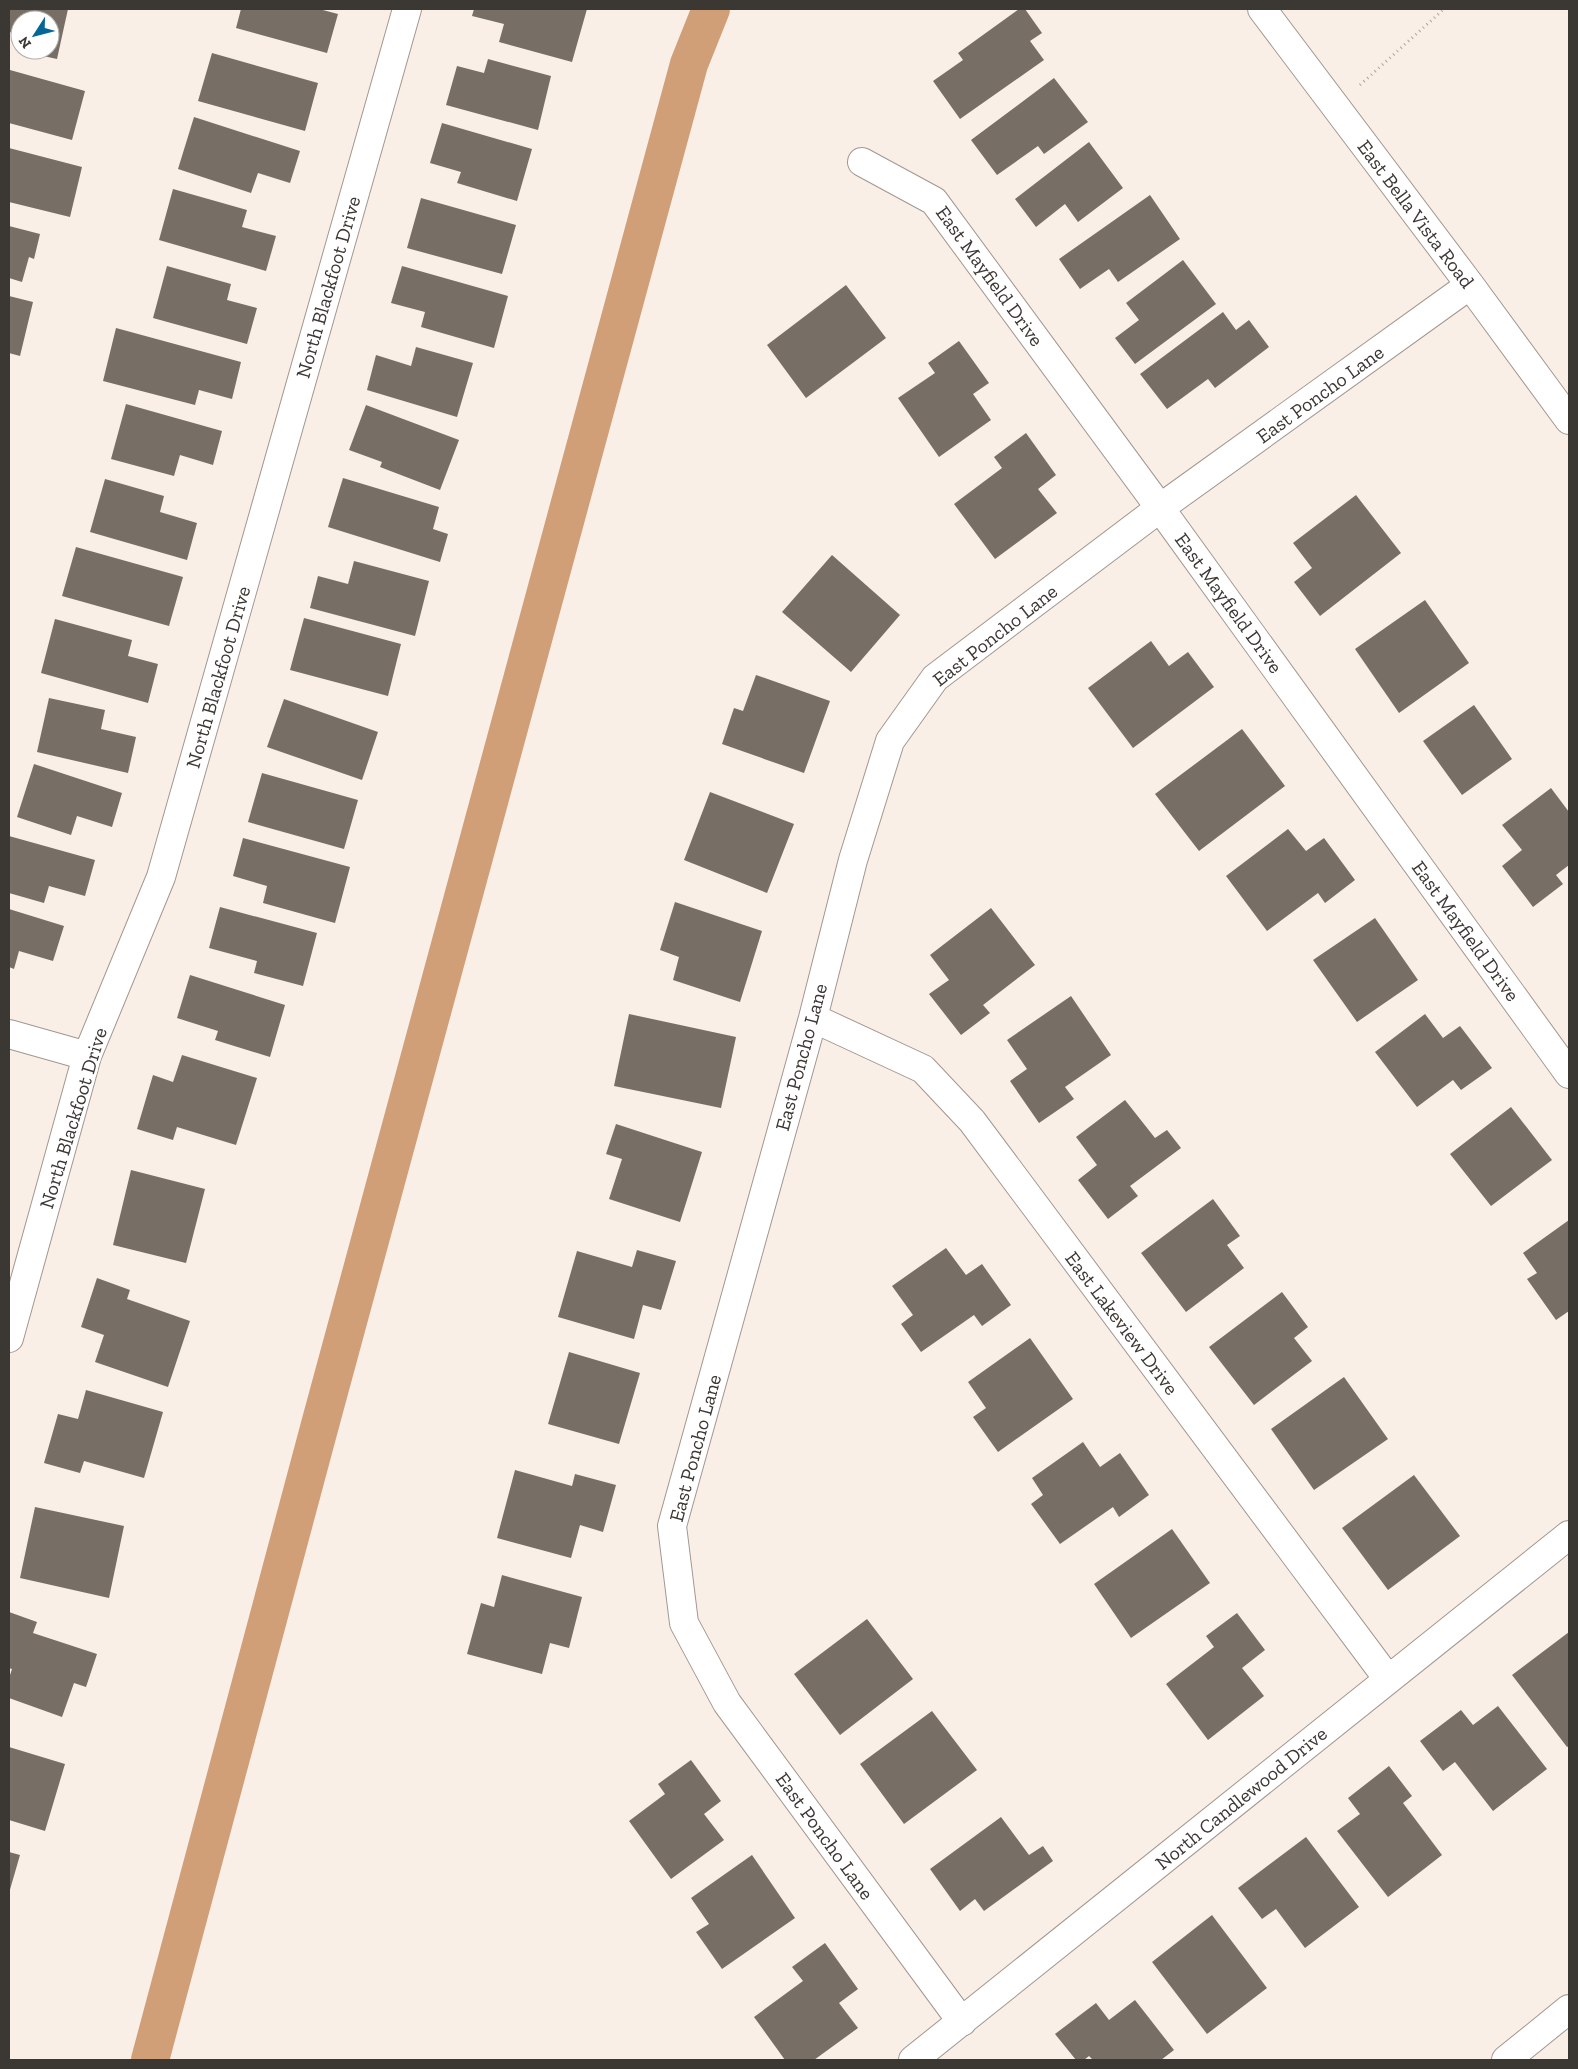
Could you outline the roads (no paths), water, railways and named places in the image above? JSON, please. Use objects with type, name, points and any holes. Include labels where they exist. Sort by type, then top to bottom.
[{"type":"street","name":"North Blackfoot Drive","points":[[9,1338],[87,1056],[161,877],[407,9]]},
{"type":"street","name":"East Bella Vista Road","points":[[1262,9],[1569,420]]},
{"type":"street","name":"East Mayfield Drive","points":[[862,162],[934,201],[1160,508],[1569,1074]]},
{"type":"street","name":"East Poncho Lane","points":[[962,2022],[727,1703],[684,1623],[672,1526],[813,1018],[853,860],[890,741],[935,678],[1160,508],[1470,285]]},
{"type":"street","name":"East Lakeview Drive","points":[[813,1018],[923,1069],[972,1121],[1388,1680]]},
{"type":"street","points":[[9,1034],[87,1056]]},
{"type":"street","name":"North Candlewood Drive","points":[[913,2060],[1569,1536]]},
{"type":"street","points":[[1506,2060],[1569,2009]]},
{"type":"waterway","points":[[150,2060],[321,1421],[689,64],[711,9]]}]
